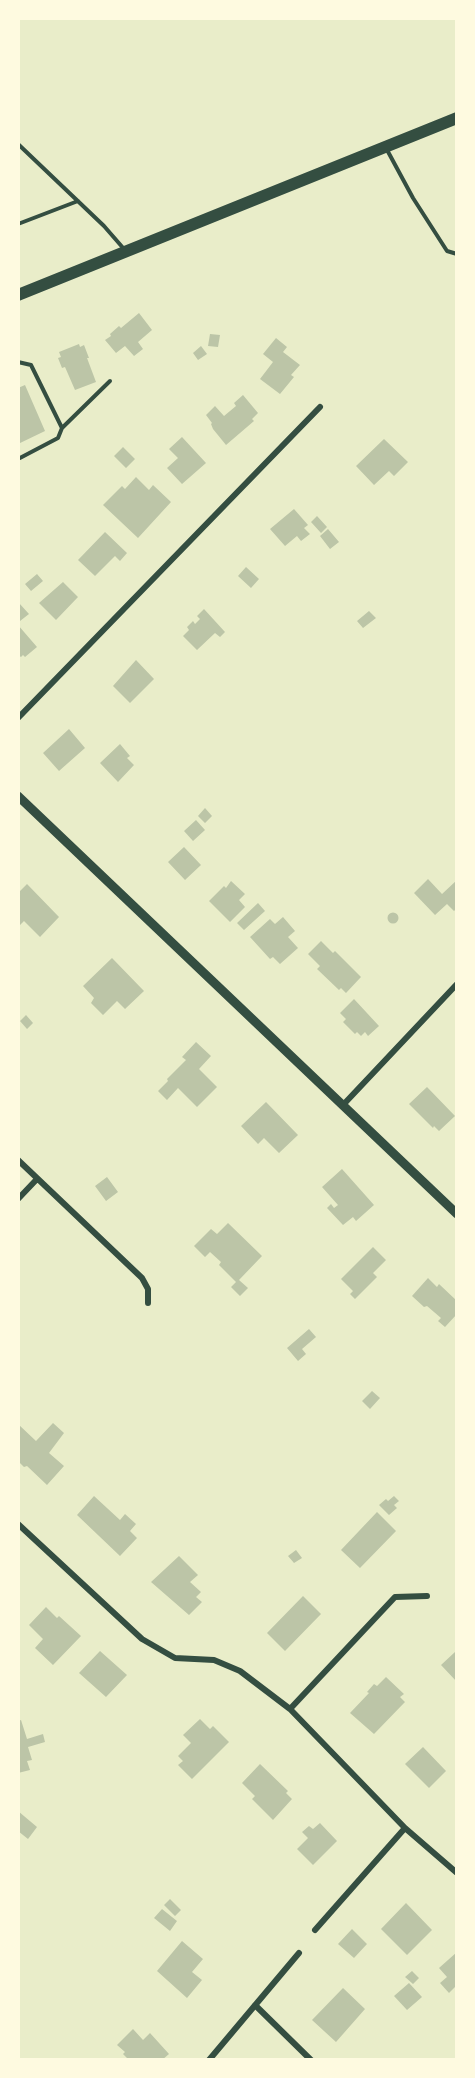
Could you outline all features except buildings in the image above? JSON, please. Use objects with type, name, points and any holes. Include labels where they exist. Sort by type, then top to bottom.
[{"type":"main road","points":[[18,295],[457,118]]},
{"type":"street","points":[[18,718],[320,406]]},
{"type":"street","points":[[18,796],[457,1214]]},
{"type":"street","points":[[343,1105],[457,984]]},
{"type":"street","points":[[18,1160],[142,1278],[148,1289],[148,1303]]},
{"type":"street","points":[[18,1199],[37,1179]]},
{"type":"street","points":[[18,1524],[142,1639],[175,1658],[214,1660],[240,1671],[290,1709],[405,1828],[457,1873]]},
{"type":"street","points":[[290,1709],[395,1598],[427,1596]]},
{"type":"street","points":[[315,1930],[405,1828]]},
{"type":"street","points":[[209,2060],[298,1953]]},
{"type":"street","points":[[255,2005],[311,2060]]},
{"type":"lane","points":[[18,144],[104,226],[126,252]]},
{"type":"lane","points":[[386,147],[412,198],[447,251],[457,254]]},
{"type":"lane","points":[[18,224],[78,201]]},
{"type":"lane","points":[[18,362],[31,365],[62,428]]},
{"type":"lane","points":[[18,459],[58,438],[62,428],[110,381]]}]
